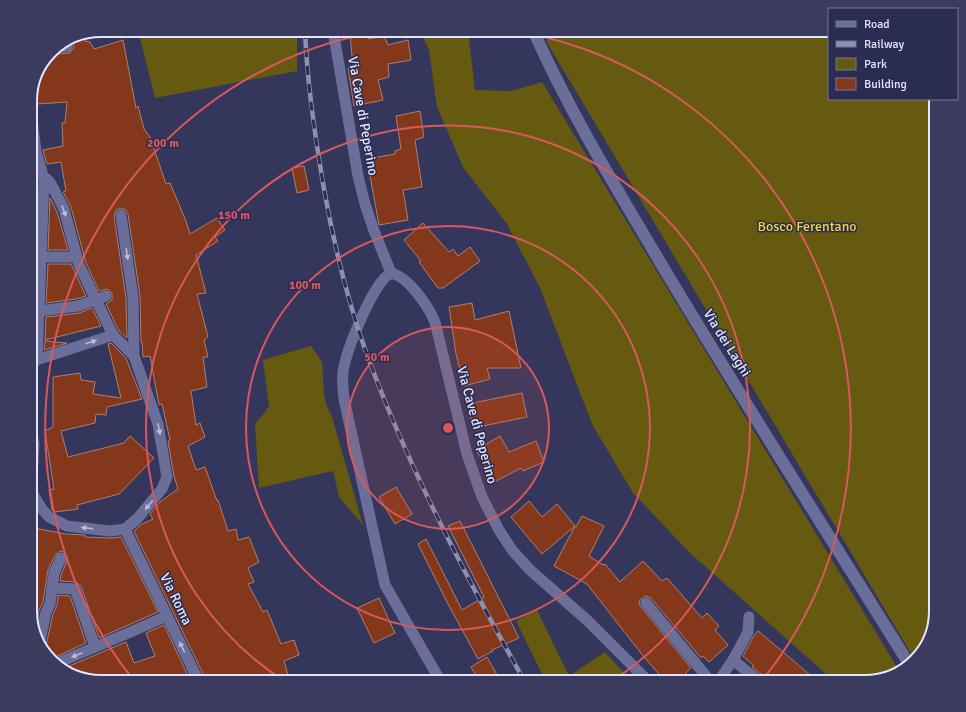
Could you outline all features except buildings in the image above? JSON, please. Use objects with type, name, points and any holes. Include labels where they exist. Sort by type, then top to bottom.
[{"type":"main road","name":"Via dei Laghi","points":[[535,37],[578,123],[618,192],[704,336],[906,660]]},
{"type":"street","name":"Via Cave di Peperino","points":[[334,37],[358,176],[365,204],[391,273],[396,274],[406,282],[426,304],[432,314],[467,454],[486,507],[505,540],[529,569],[588,621],[642,675]]},
{"type":"street","points":[[37,162],[44,180],[42,218],[37,253],[39,311],[37,331]]},
{"type":"street","points":[[44,180],[47,179],[52,184],[64,209],[79,265],[101,298],[113,336],[134,356]]},
{"type":"street","points":[[37,517],[49,518],[67,526],[110,532],[125,529],[138,518],[162,490],[167,477],[158,424],[134,356],[133,297],[121,215]]},
{"type":"street","points":[[37,218],[42,218]]},
{"type":"street","points":[[37,253],[77,257]]},
{"type":"street","points":[[391,273],[385,277],[378,286],[358,328],[345,364],[343,381],[345,407],[385,585],[437,675]]},
{"type":"street","points":[[39,311],[78,306],[101,298]]},
{"type":"street","points":[[37,360],[113,336]]},
{"type":"street","points":[[37,502],[49,518]]},
{"type":"street","name":"Via Roma","points":[[125,529],[196,675]]},
{"type":"street","points":[[41,633],[46,612],[50,604],[54,573],[61,558]]},
{"type":"street","points":[[52,588],[74,588],[95,647]]},
{"type":"street","points":[[646,603],[705,675]]},
{"type":"street","points":[[61,661],[167,616]]},
{"type":"street","points":[[723,675],[733,660],[748,632],[749,617]]},
{"type":"street","points":[[733,660],[751,675]]},
{"type":"green space","points":[[140,37],[297,37],[297,71],[155,98]]},
{"type":"green space","points":[[423,37],[469,37],[475,90],[511,91],[542,82],[897,666],[882,673],[865,675],[827,675],[689,552],[633,493],[592,424],[540,288],[507,224],[463,167],[437,107],[429,50]]},
{"type":"green space","name":"Bosco Ferentano","points":[[555,37],[828,37],[828,100],[929,100],[929,611],[926,632],[916,650],[912,654],[546,41]]},
{"type":"green space","points":[[311,346],[322,362],[326,404],[332,417],[363,525],[339,497],[333,471],[259,488],[255,424],[269,407],[263,360]]},
{"type":"green space","points":[[537,610],[569,675],[543,675],[516,621]]},
{"type":"green space","points":[[605,652],[626,675],[570,675]]},
{"type":"railway","points":[[306,37],[312,110],[324,189],[342,272],[359,332],[382,394],[419,478],[481,602],[521,675]]}]
